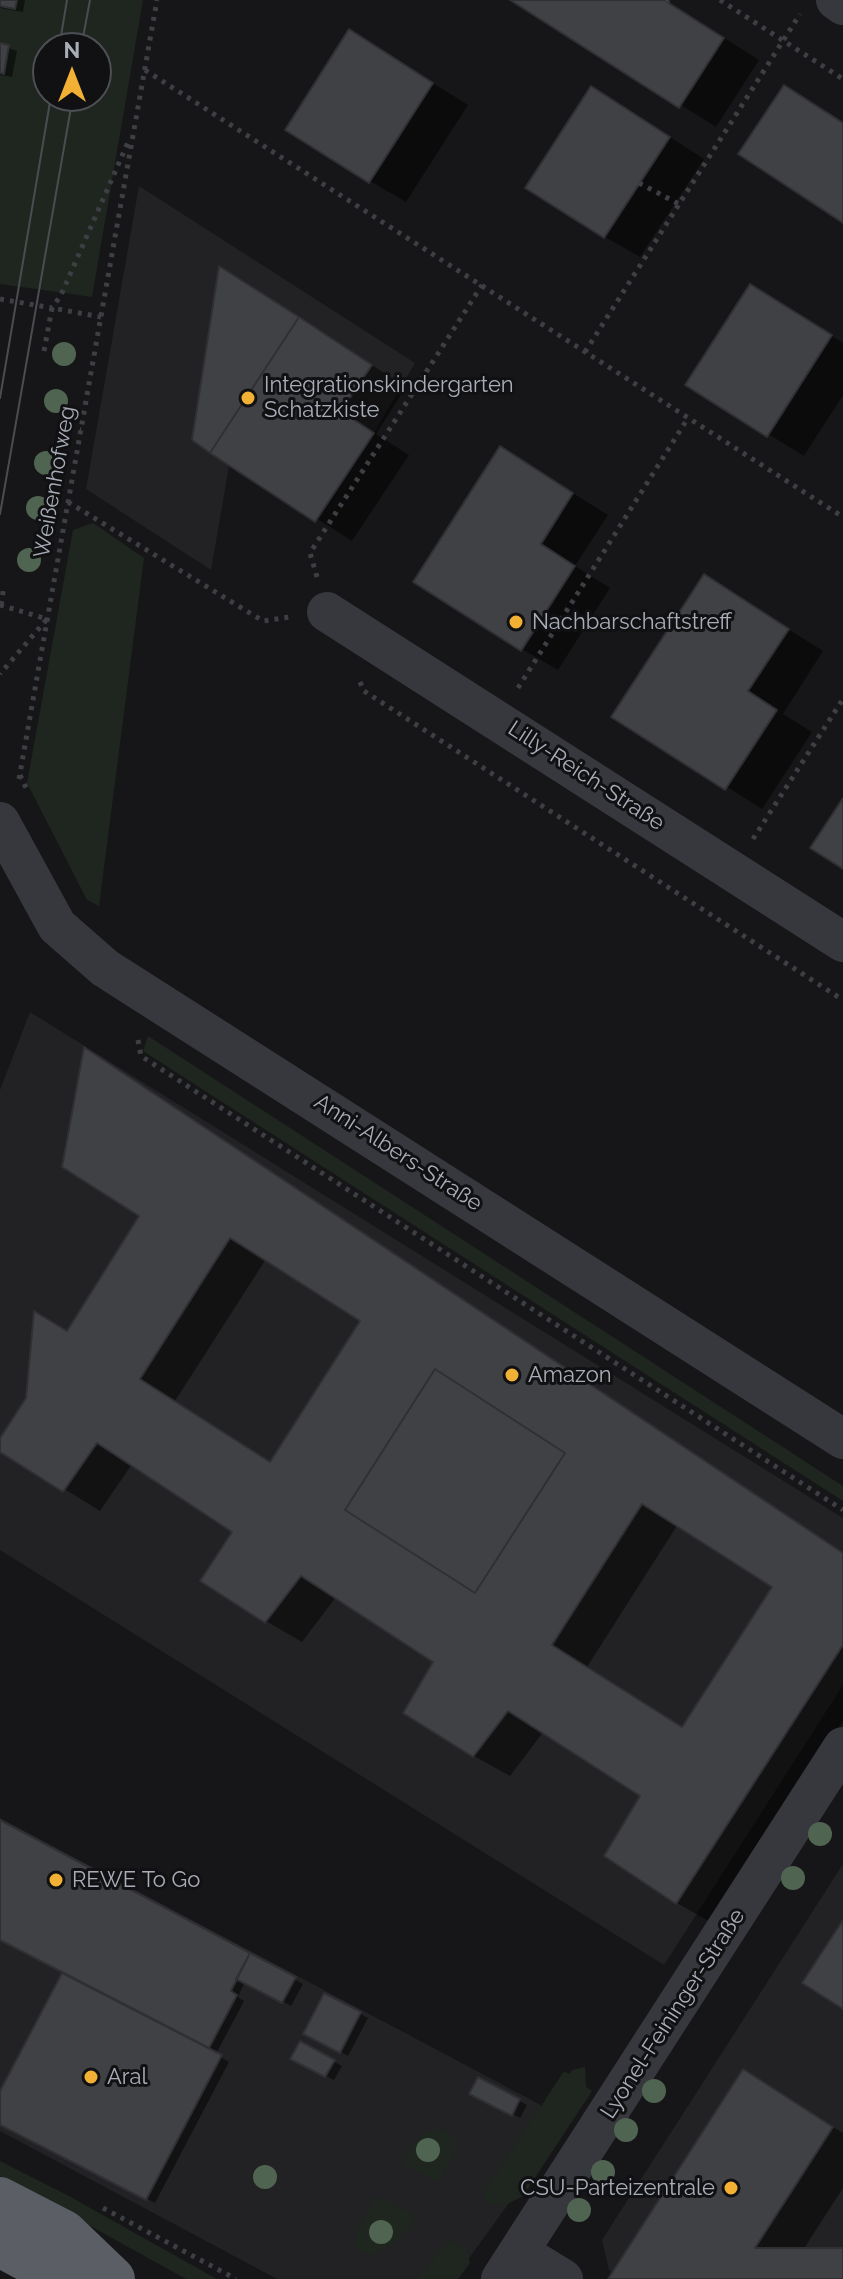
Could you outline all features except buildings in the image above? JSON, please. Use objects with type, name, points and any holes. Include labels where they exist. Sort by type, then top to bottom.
[{"type":"highway","points":[[0,2199],[64,2232],[113,2279]]},
{"type":"highway","points":[[0,2245],[50,2272],[76,2279]]},
{"type":"street","points":[[819,5],[843,5]]},
{"type":"street","name":"Lilly-Reich-Straße","points":[[327,612],[499,719],[843,942]]},
{"type":"street","name":"Anni-Albers-Straße","points":[[14,821],[57,926],[105,968],[843,1439]]},
{"type":"street","name":"Lyonel-Feininger-Straße","points":[[510,2266],[843,1747]]},
{"type":"street","points":[[510,2266],[563,2279]]},
{"type":"path","name":"Weißenhofweg","points":[[14,821],[157,0]]},
{"type":"path","points":[[720,0],[843,79]]},
{"type":"path","points":[[585,352],[783,41],[819,5]]},
{"type":"path","points":[[145,70],[843,517]]},
{"type":"path","name":"Weißenhofweg","points":[[44,351],[52,308],[61,295],[132,132]]},
{"type":"path","points":[[639,183],[679,204]]},
{"type":"path","points":[[68,502],[263,621],[327,612],[310,553],[482,285]]},
{"type":"path","points":[[0,299],[101,317]]},
{"type":"path","points":[[499,719],[688,418]]},
{"type":"path","points":[[60,427],[81,430]]},
{"type":"path","points":[[0,674],[47,619],[0,605],[4,586]]},
{"type":"path","points":[[358,677],[364,691],[843,1000]]},
{"type":"path","points":[[733,870],[843,699]]},
{"type":"path","points":[[14,821],[20,775]]},
{"type":"path","points":[[140,1042],[141,1056],[843,1510]]},
{"type":"path","points":[[159,2238],[236,2279]]},
{"type":"shaded area","points":[[0,0],[143,0],[92,297],[0,284]]},
{"type":"shaded area","name":"Integrationskindergarten Schatzkiste","points":[[139,186],[415,363],[374,433],[315,522],[229,466],[211,570],[86,489]]},
{"type":"shaded area","points":[[93,523],[144,558],[99,906],[87,900],[27,783],[73,530]]},
{"type":"shaded area","points":[[30,1012],[843,1518],[843,1685],[664,1965],[0,1550],[0,1090]]},
{"type":"shaded area","points":[[148,1036],[843,1486],[843,1501],[143,1051]]},
{"type":"shaded area","points":[[0,1818],[569,2120],[454,2279],[277,2279],[0,2131]]},
{"type":"shaded area","points":[[843,1864],[843,2279],[623,2279],[609,2270],[602,2240]]},
{"type":"shaded area","points":[[585,2067],[586,2087],[592,2091],[523,2196],[504,2206],[489,2205],[483,2195],[564,2071],[569,2074],[572,2070]]},
{"type":"shaded area","points":[[438,2128],[455,2137],[455,2154],[438,2182],[403,2164],[419,2137]]},
{"type":"shaded area","points":[[0,2161],[217,2279],[186,2279],[0,2176]]},
{"type":"shaded area","points":[[378,2196],[417,2216],[397,2242],[371,2255],[355,2247],[356,2234]]},
{"type":"shaded area","points":[[452,2242],[466,2248],[470,2263],[458,2279],[418,2279],[446,2244]]},
{"type":"tram line","points":[[62,32],[67,0]]},
{"type":"tram line","points":[[84,32],[90,0]]},
{"type":"tram line","points":[[0,398],[48,112]]},
{"type":"tram line","points":[[0,514],[70,112]]},
{"type":"place","name":"Integrationskindergarten Schatzkiste","points":[[248,398]]},
{"type":"place","name":"Nachbarschaftstreff","points":[[516,622]]},
{"type":"place","name":"Amazon","points":[[512,1375]]},
{"type":"place","name":"REWE To Go","points":[[56,1880]]},
{"type":"place","name":"Aral","points":[[91,2077]]},
{"type":"place","name":"CSU-Parteizentrale","points":[[731,2188]]}]
